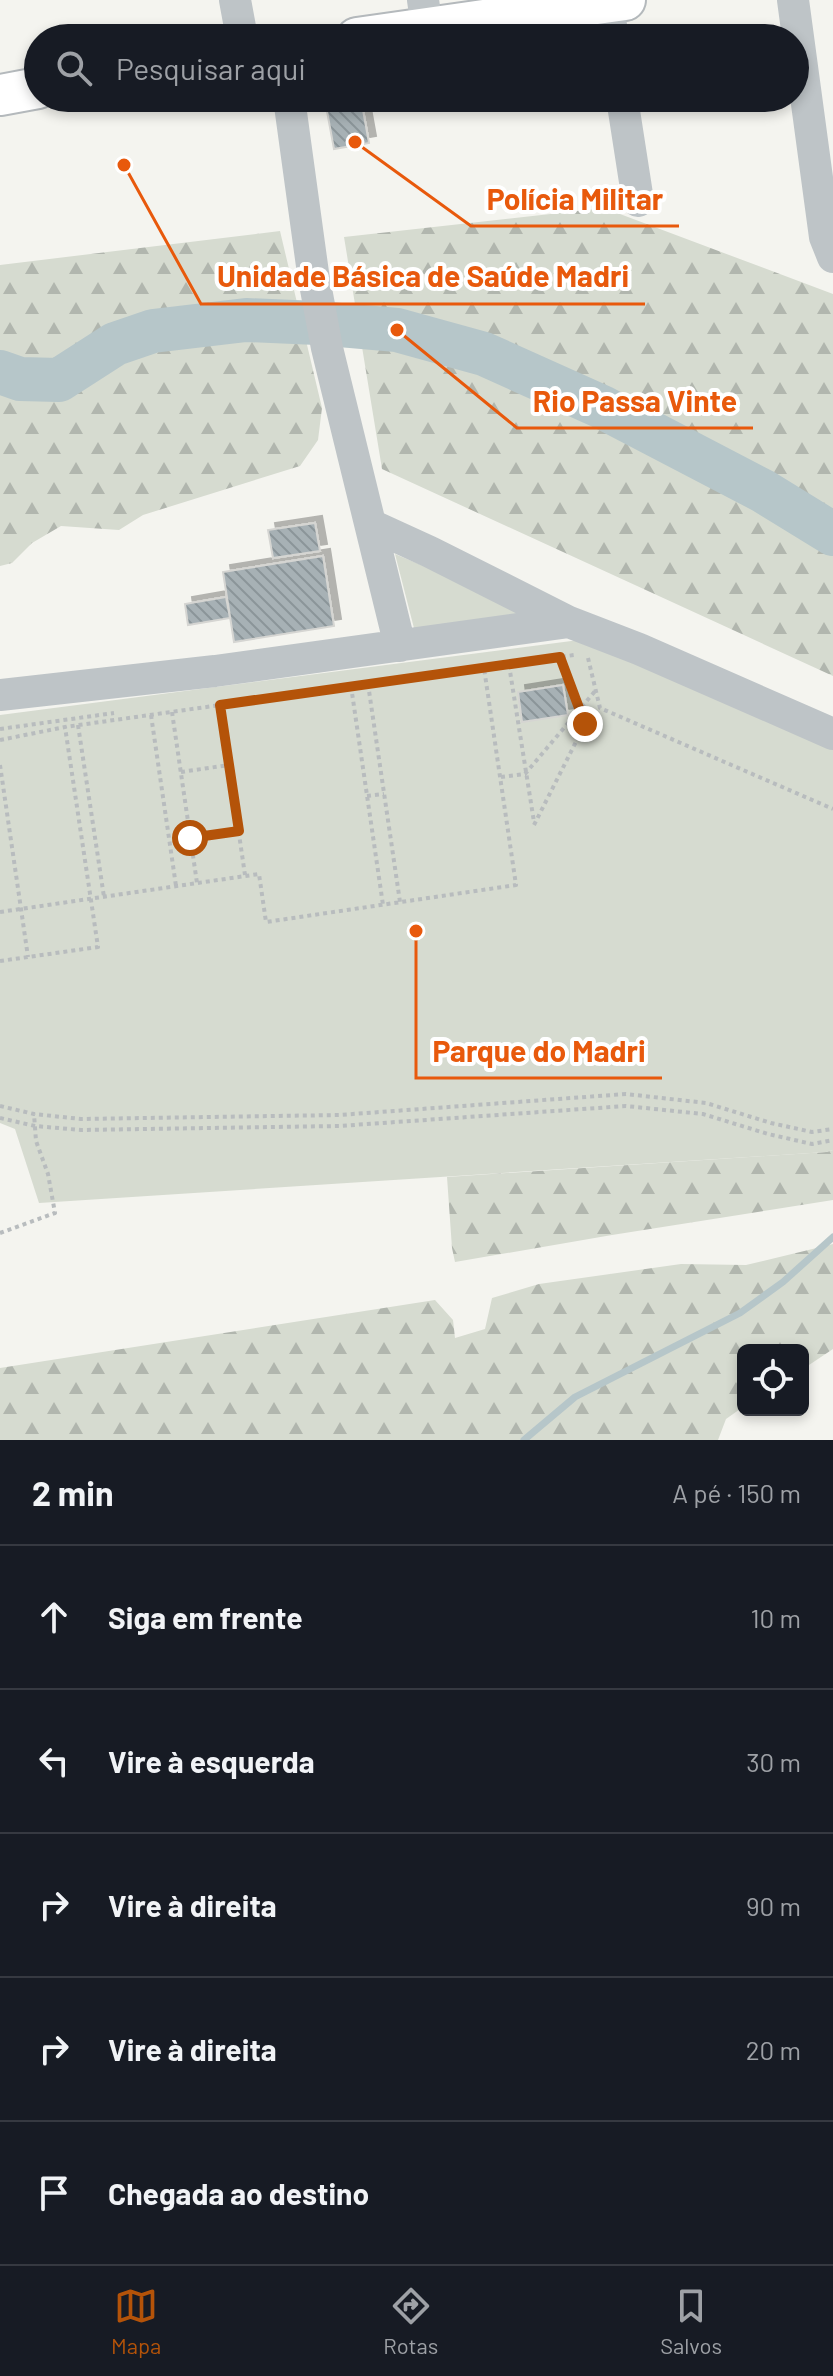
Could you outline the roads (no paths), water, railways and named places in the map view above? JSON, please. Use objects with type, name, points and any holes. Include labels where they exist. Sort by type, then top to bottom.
[{"type":"main road","points":[[397,24],[425,14],[613,10]]},
{"type":"main road","points":[[0,95],[24,91]]},
{"type":"street","points":[[235,0],[239,24]]},
{"type":"street","points":[[793,0],[796,24]]},
{"type":"street","points":[[291,112],[313,273],[327,348],[400,646]]},
{"type":"street","points":[[624,112],[638,201]]},
{"type":"street","points":[[808,112],[825,237],[833,257]]},
{"type":"street","points":[[371,525],[569,622],[639,649],[833,734]]},
{"type":"street","points":[[0,695],[186,674],[569,622]]},
{"type":"waterway","points":[[0,372],[20,379],[59,380],[115,344],[153,331],[246,320],[397,330],[484,354],[602,407],[763,491],[833,534]]},
{"type":"waterway","points":[[524,1440],[575,1397],[740,1313],[783,1282],[833,1237]]},
{"type":"place","name":"Polícia Militar","points":[[355,142]]},
{"type":"place","name":"Unidade Básica de Saúde Madri","points":[[124,165]]},
{"type":"place","name":"Rio Passa Vinte","points":[[397,330]]},
{"type":"place","name":"Parque do Madri","points":[[416,931]]}]
